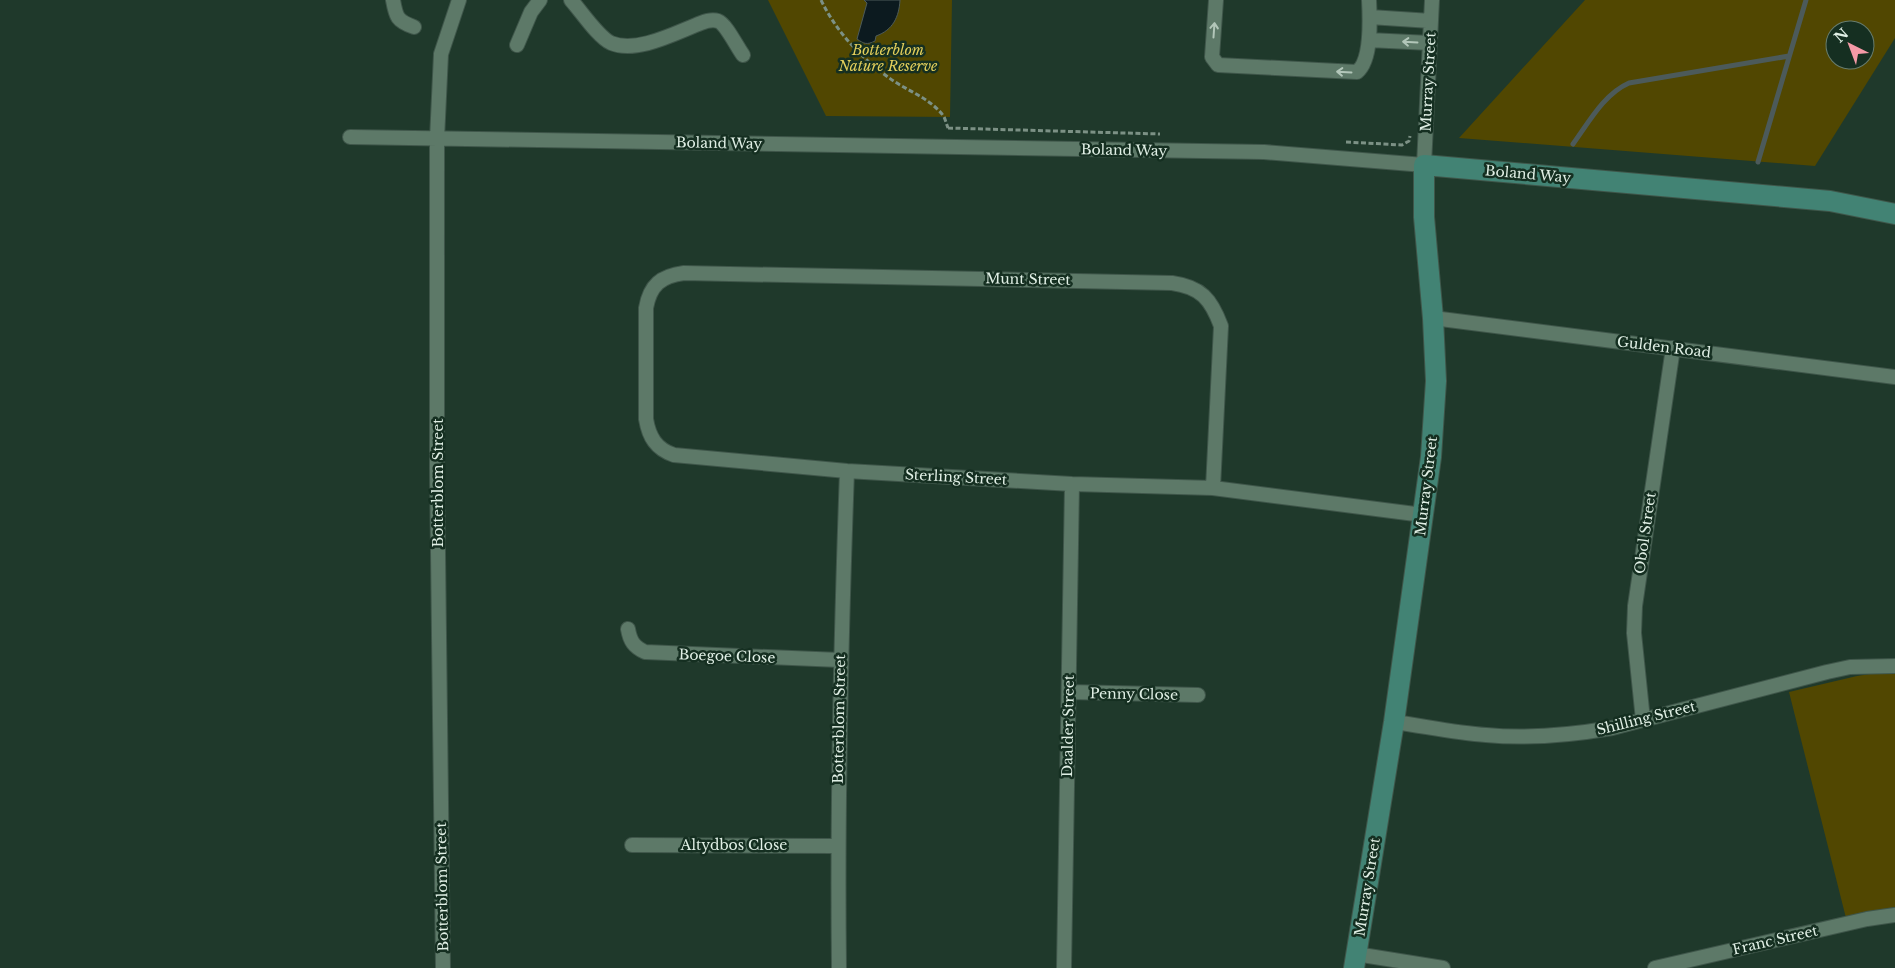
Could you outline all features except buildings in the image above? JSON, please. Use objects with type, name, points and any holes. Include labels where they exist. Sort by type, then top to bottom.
[{"type":"street","points":[[393,0],[395,14],[401,22],[414,27]]},
{"type":"street","name":"Botterblom Street","points":[[443,968],[437,470],[437,139],[441,54],[459,0]]},
{"type":"street","points":[[518,45],[530,12],[540,0]]},
{"type":"street","points":[[571,0],[610,42],[622,46],[646,44],[710,20],[717,21],[724,26],[743,55]]},
{"type":"street","points":[[1216,0],[1212,57],[1218,65],[1357,72],[1364,64],[1368,40],[1370,0]]},
{"type":"street","name":"Murray Street","points":[[1355,961],[1394,722],[1431,457],[1436,402],[1433,318],[1424,216],[1424,165],[1432,0]]},
{"type":"street","points":[[1370,17],[1431,21]]},
{"type":"street","points":[[1368,40],[1430,43]]},
{"type":"street","name":"Boland Way","points":[[350,137],[1264,152],[1830,201],[1895,214]]},
{"type":"street","name":"Munt Street","points":[[655,285],[666,277],[684,273],[1162,282],[1186,285],[1195,289],[1211,304],[1221,326],[1213,488]]},
{"type":"street","name":"Sterling Street","points":[[655,285],[648,296],[646,308],[646,419],[648,430],[658,447],[674,455],[847,471],[1072,484],[1213,488],[1423,515]]},
{"type":"street","name":"Gulden Road","points":[[1433,318],[1895,376]]},
{"type":"street","name":"Obol Street","points":[[1643,720],[1634,633],[1635,606],[1673,348]]},
{"type":"street","name":"Botterblom Street","points":[[839,968],[837,846],[840,660],[847,471]]},
{"type":"street","name":"Daalder Street","points":[[1064,968],[1072,484]]},
{"type":"street","name":"Boegoe Close","points":[[628,629],[632,643],[636,648],[645,652],[840,660]]},
{"type":"street","name":"Shilling Street","points":[[1394,722],[1485,735],[1514,737],[1581,733],[1643,720],[1827,672],[1858,667],[1895,666]]},
{"type":"street","name":"Penny Close","points":[[1069,692],[1198,695]]},
{"type":"street","name":"Altydbos Close","points":[[632,845],[837,846]]},
{"type":"street","name":"Franc Street","points":[[1655,968],[1895,914]]},
{"type":"street","points":[[1355,961],[1443,968]]},
{"type":"path","points":[[821,0],[830,18],[860,54],[889,78],[920,96],[943,114],[948,128],[951,147]]},
{"type":"path","points":[[948,128],[1161,134]]},
{"type":"path","points":[[1344,142],[1402,145],[1409,140],[1411,134]]},
{"type":"green space","name":"Botterblom Nature Reserve","points":[[768,0],[952,0],[950,117],[826,116]]},
{"type":"green space","points":[[1585,0],[1895,0],[1895,38],[1875,70],[1815,166],[1459,138]]},
{"type":"green space","points":[[1870,674],[1895,674],[1895,907],[1846,918],[1789,692]]},
{"type":"shaded area","points":[[864,0],[900,0],[894,22],[887,30],[876,36],[875,41],[868,43],[857,39],[867,3]]},
{"type":"waterway","points":[[1758,162],[1806,0]]},
{"type":"waterway","points":[[1573,144],[1605,101],[1629,83],[1789,56]]}]
